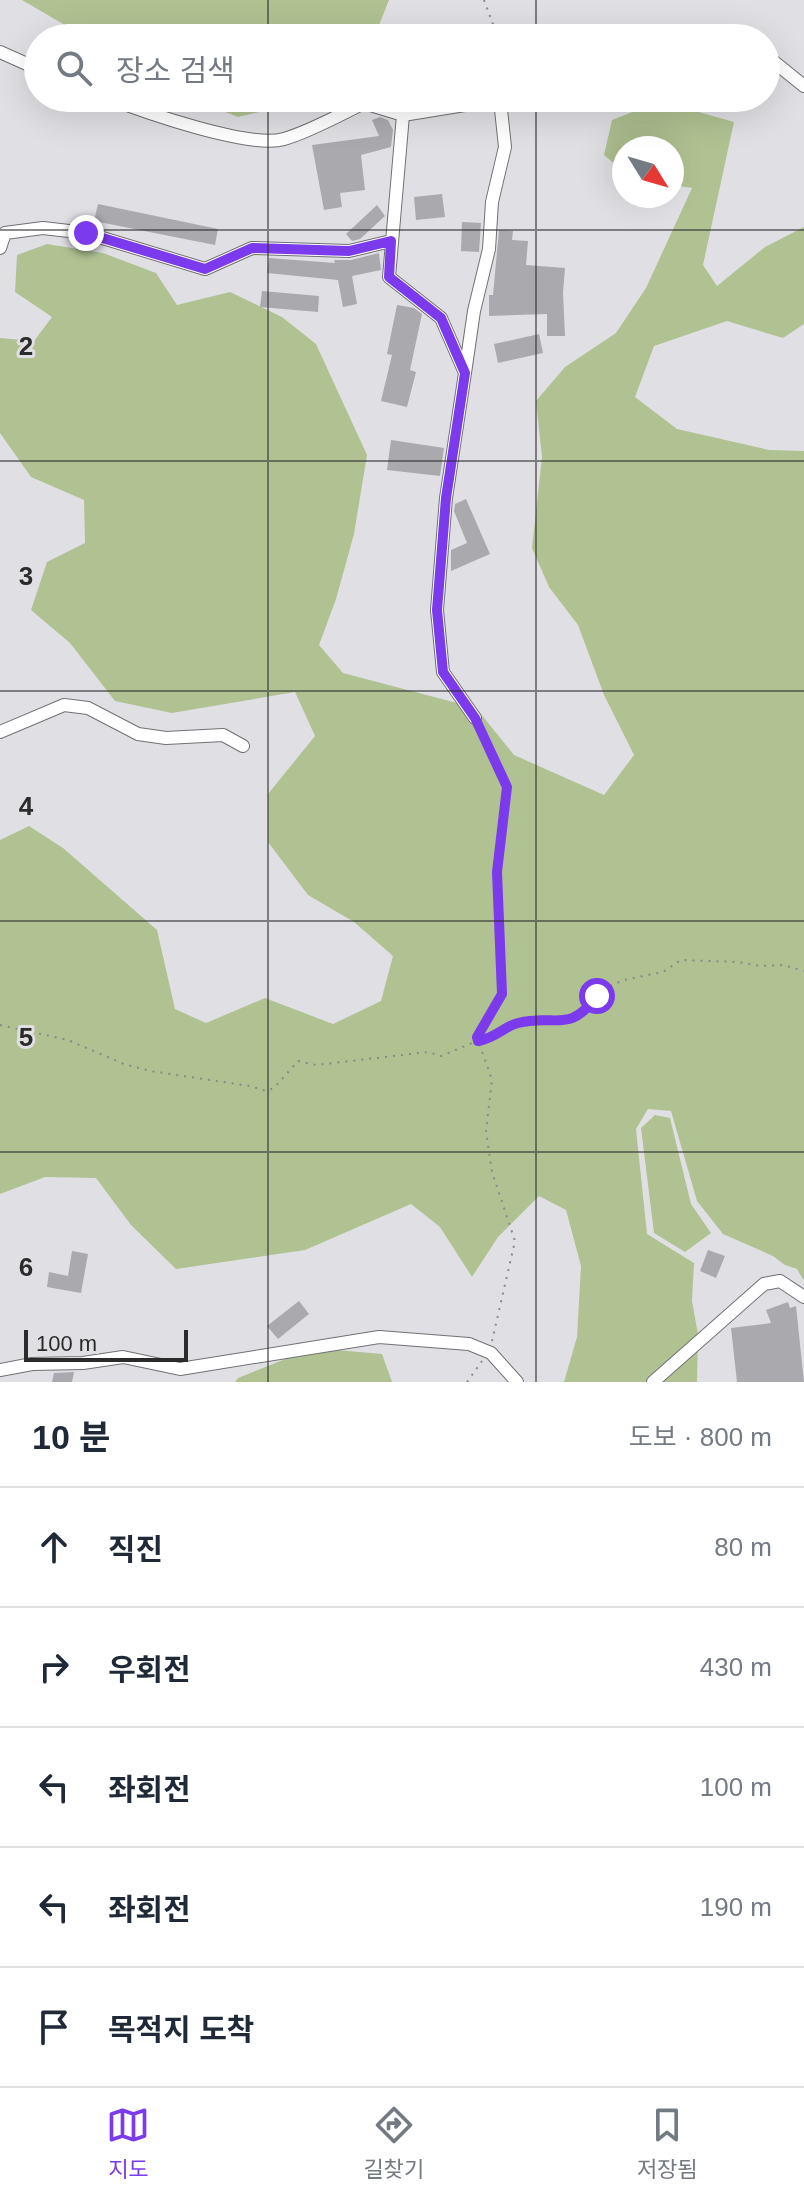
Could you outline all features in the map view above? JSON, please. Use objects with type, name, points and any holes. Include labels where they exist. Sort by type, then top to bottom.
[{"type":"street","points":[[0,52],[24,63]]},
{"type":"street","points":[[780,67],[804,86]]},
{"type":"street","points":[[150,112],[197,128],[245,138],[282,140],[344,112]]},
{"type":"street","points":[[393,112],[403,115],[422,112]]},
{"type":"street","points":[[475,718],[443,672],[437,610],[446,498],[474,311],[489,249],[492,202],[505,147],[504,112]]},
{"type":"street","points":[[403,115],[389,277],[441,318],[465,373]]},
{"type":"street","points":[[0,248],[5,233],[43,228],[86,233],[205,269],[252,248],[349,251],[391,241]]},
{"type":"street","points":[[0,732],[64,705],[88,708],[138,734],[166,738],[223,735],[243,746]]},
{"type":"street","points":[[653,1382],[764,1284],[780,1281],[804,1297]]},
{"type":"street","points":[[0,1370],[32,1364],[83,1363],[123,1357],[180,1369],[379,1337],[469,1344],[489,1352],[517,1382]]},
{"type":"path","points":[[484,0],[493,24]]},
{"type":"path","points":[[467,1382],[489,1352],[497,1330],[515,1241],[492,1172],[486,1131],[492,1080],[477,1037],[502,994],[497,872],[507,787],[475,718]]},
{"type":"path","points":[[0,1025],[68,1040],[124,1064],[266,1091],[274,1088],[298,1061],[316,1065],[428,1052],[441,1056],[493,1038],[513,1024],[538,1020],[556,1022],[583,1015],[597,996],[610,986],[663,972],[681,960],[783,965],[804,971]]},
{"type":"green space","points":[[22,0],[389,0],[380,24],[63,24]]},
{"type":"green space","points":[[225,112],[259,112],[238,117]]},
{"type":"green space","points":[[632,112],[699,112],[734,122],[703,265],[717,286],[765,247],[804,227],[804,324],[783,338],[727,321],[654,346],[635,397],[677,429],[769,450],[804,451],[804,1281],[797,1269],[723,1234],[697,1201],[671,1111],[648,1109],[636,1129],[647,1234],[694,1263],[692,1301],[698,1334],[697,1382],[564,1382],[577,1337],[581,1266],[566,1210],[539,1196],[498,1237],[472,1277],[440,1227],[411,1204],[305,1250],[176,1269],[131,1225],[96,1178],[45,1177],[0,1194],[0,840],[29,826],[63,848],[157,930],[175,1009],[206,1023],[265,998],[333,1024],[381,1001],[393,956],[354,922],[308,895],[268,842],[268,794],[315,736],[295,692],[172,713],[115,701],[70,643],[31,610],[47,562],[85,543],[84,500],[31,477],[0,433],[0,338],[34,341],[52,317],[15,292],[17,255],[47,244],[103,253],[156,273],[177,305],[230,292],[282,317],[316,344],[367,455],[354,534],[319,645],[343,673],[476,708],[514,755],[604,795],[634,755],[604,695],[578,625],[549,587],[532,548],[542,457],[536,401],[565,367],[616,333],[646,288],[692,188],[684,187],[684,136],[612,136],[612,162],[604,155],[612,120]]},
{"type":"green space","points":[[655,1115],[670,1118],[691,1204],[711,1233],[685,1252],[654,1233],[641,1128]]},
{"type":"green space","points":[[313,1348],[382,1354],[392,1382],[235,1382],[238,1378]]},
{"type":"building","points":[[380,117],[388,120],[393,130],[391,147],[361,155],[365,190],[340,193],[342,207],[324,210],[312,145],[379,136],[372,120]]},
{"type":"building","points":[[442,194],[445,217],[416,220],[414,197]]},
{"type":"building","points":[[98,204],[218,229],[215,245],[94,221]]},
{"type":"building","points":[[377,205],[385,216],[360,239],[352,241],[346,234]]},
{"type":"building","points":[[462,222],[481,223],[479,252],[461,251]]},
{"type":"building","points":[[499,230],[513,231],[512,240],[528,241],[526,265],[565,268],[565,336],[547,336],[547,314],[489,316],[489,295],[493,295]]},
{"type":"building","points":[[379,253],[381,270],[352,276],[357,304],[343,307],[338,280],[267,273],[269,258],[335,263],[334,260],[351,260]]},
{"type":"building","points":[[262,291],[319,296],[318,312],[260,307]]},
{"type":"building","points":[[397,305],[414,308],[422,314],[410,370],[416,372],[407,407],[381,401],[392,355],[387,354]]},
{"type":"building","points":[[539,334],[543,353],[498,363],[494,344]]},
{"type":"building","points":[[391,440],[444,448],[440,476],[387,470]]},
{"type":"building","points":[[466,499],[490,554],[451,571],[451,550],[467,543],[454,511],[455,504]]},
{"type":"building","points":[[708,1250],[725,1256],[716,1278],[700,1271]]},
{"type":"building","points":[[72,1251],[88,1254],[81,1293],[47,1287],[49,1272],[68,1276]]},
{"type":"building","points":[[299,1301],[309,1314],[278,1339],[267,1326]]},
{"type":"building","points":[[788,1302],[790,1308],[796,1306],[804,1382],[737,1382],[731,1328],[771,1323],[766,1310]]},
{"type":"building","points":[[74,1372],[72,1382],[52,1382],[54,1373]]},
{"type":"route","points":[[86,233],[205,269],[252,248],[349,251],[391,241],[389,277],[441,318],[465,373],[446,498],[437,610],[443,672],[475,718],[507,787],[497,872],[502,994],[477,1037],[478,1041],[493,1038],[513,1024],[538,1020],[556,1022],[583,1015],[597,996]]}]
